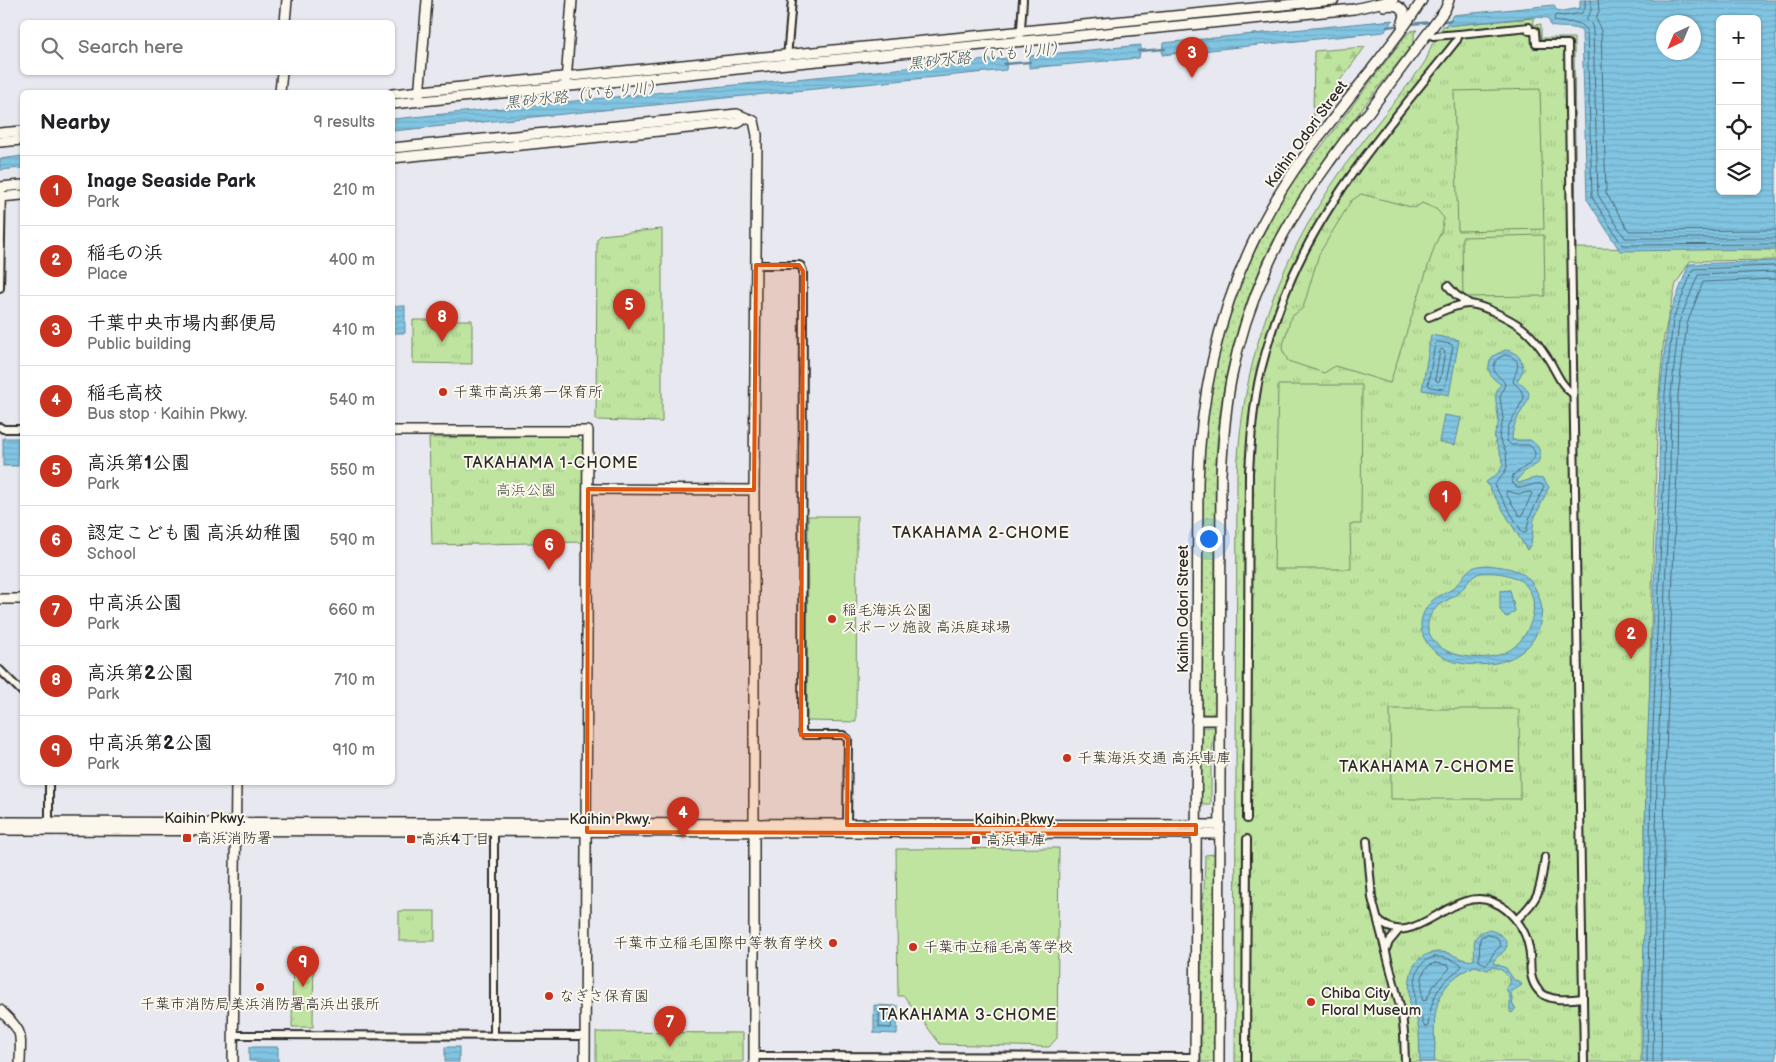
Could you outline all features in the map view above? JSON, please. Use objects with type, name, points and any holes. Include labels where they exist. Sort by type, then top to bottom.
[{"type":"street","points":[[286,20],[287,0]]},
{"type":"street","points":[[419,102],[427,0]]},
{"type":"street","points":[[566,87],[572,0]]},
{"type":"street","points":[[787,59],[792,0]]},
{"type":"street","points":[[1020,42],[1023,0]]},
{"type":"street","points":[[395,104],[566,87],[1245,4],[1334,0]]},
{"type":"street","points":[[395,94],[566,76],[1020,42],[1354,9],[1393,0]]},
{"type":"street","name":"Kaihin Odori Street","points":[[1195,1060],[1199,449],[1206,389],[1222,320],[1249,250],[1281,191],[1308,151],[1400,33],[1422,0]]},
{"type":"street","points":[[1359,123],[1365,111],[1436,16],[1441,8],[1442,0]]},
{"type":"street","points":[[1219,1062],[1221,474],[1231,381],[1255,296],[1276,248],[1307,192],[1446,10],[1449,0]]},
{"type":"street","points":[[1369,6],[1377,7],[1394,4],[1402,9],[1405,16],[1400,33]]},
{"type":"street","points":[[1433,36],[1529,27],[1529,31],[1535,31],[1536,44],[1568,44],[1584,1062]]},
{"type":"street","points":[[1247,819],[1249,472],[1252,432],[1261,372],[1284,300],[1304,253],[1322,221],[1374,146],[1458,40],[1459,34]]},
{"type":"street","points":[[280,90],[282,75]]},
{"type":"street","points":[[395,148],[737,114],[754,121],[757,135],[754,490],[754,1059],[1195,1060]]},
{"type":"street","points":[[395,158],[738,124],[743,118]]},
{"type":"street","points":[[0,133],[20,131]]},
{"type":"street","points":[[0,142],[20,140]]},
{"type":"street","points":[[1,192],[20,186]]},
{"type":"street","points":[[1,192],[20,195]]},
{"type":"street","points":[[0,288],[1,192]]},
{"type":"street","points":[[756,265],[799,265],[803,271],[802,731],[805,735],[844,735],[848,739],[848,825]]},
{"type":"street","points":[[1448,286],[1456,295],[1470,304],[1513,320],[1532,336],[1567,390],[1574,394]]},
{"type":"street","points":[[1429,317],[1450,308],[1470,304]]},
{"type":"street","points":[[0,427],[3,429],[20,429]]},
{"type":"street","points":[[395,431],[588,431],[585,1062]]},
{"type":"street","points":[[588,488],[754,490]]},
{"type":"street","points":[[0,599],[20,599]]},
{"type":"street","points":[[0,670],[20,690]]},
{"type":"street","points":[[1196,720],[1220,720]]},
{"type":"street","points":[[49,785],[49,826]]},
{"type":"street","points":[[233,1062],[236,785]]},
{"type":"street","name":"Kaihin Pkwy.","points":[[0,822],[49,826],[755,829],[832,832],[1220,830]]},
{"type":"street","name":"Kaihin Pkwy.","points":[[755,829],[848,825],[1196,830]]},
{"type":"street","name":"Kaihin Pkwy.","points":[[0,830],[49,826]]},
{"type":"street","name":"Kaihin Pkwy.","points":[[235,827],[494,832],[587,828]]},
{"type":"street","points":[[494,832],[494,1036]]},
{"type":"street","points":[[1246,1062],[1247,839]]},
{"type":"street","points":[[1368,841],[1369,875],[1378,920],[1402,1014],[1405,1062]]},
{"type":"street","points":[[1516,920],[1529,908],[1537,897],[1545,857]]},
{"type":"street","points":[[1386,950],[1388,942],[1399,930],[1430,919],[1460,902],[1484,899],[1502,907],[1516,920],[1527,938],[1530,948],[1531,973],[1535,986],[1539,991],[1548,998],[1582,998]]},
{"type":"street","points":[[1378,920],[1384,926],[1399,930]]},
{"type":"street","points":[[0,1010],[17,1028],[20,1034],[20,1062]]},
{"type":"street","points":[[233,1035],[585,1036]]},
{"type":"highlighted area","points":[[756,265],[799,265],[803,271],[801,735],[843,735],[848,739],[847,825],[1196,825],[1196,834],[587,832],[588,489],[754,490]]},
{"type":"green space","points":[[1533,18],[1534,25],[1541,24],[1541,38],[1574,38],[1576,248],[1776,250],[1776,260],[1690,261],[1676,284],[1664,336],[1658,407],[1650,655],[1645,823],[1646,921],[1641,1008],[1641,1062],[1235,1062],[1237,473],[1241,428],[1248,384],[1258,342],[1288,262],[1308,224],[1331,186],[1357,149],[1423,65],[1443,26]]},
{"type":"green space","points":[[1417,30],[1414,34],[1414,42],[1362,108],[1297,199],[1269,248],[1257,275],[1238,330],[1224,386],[1216,457],[1215,712],[1213,714],[1203,714],[1202,483],[1206,420],[1223,336],[1248,264],[1275,211],[1295,178],[1321,147],[1406,35],[1411,31]]},
{"type":"green space","points":[[1365,47],[1313,117],[1314,51]]},
{"type":"green space","points":[[1540,89],[1544,229],[1458,231],[1454,91]]},
{"type":"green space","points":[[1361,194],[1415,208],[1422,203],[1436,209],[1444,218],[1441,232],[1435,245],[1390,383],[1335,366],[1324,373],[1288,361],[1282,349],[1291,317],[1303,308],[1319,254],[1351,201]]},
{"type":"green space","points":[[662,229],[662,422],[596,420],[597,239],[601,235]]},
{"type":"green space","points":[[1544,235],[1545,296],[1463,297],[1462,237]]},
{"type":"green space","points":[[413,320],[472,320],[472,364],[413,363]]},
{"type":"green space","points":[[1278,385],[1362,385],[1361,524],[1350,524],[1351,569],[1274,569]]},
{"type":"green space","name":"高浜公園","points":[[576,436],[583,442],[582,542],[432,545],[429,438]]},
{"type":"green space","name":"稲毛海浜公園 スポーツ施設 高浜庭球場","points":[[808,516],[857,516],[856,722],[807,721]]},
{"type":"green space","points":[[1390,709],[1519,709],[1520,799],[1391,799]]},
{"type":"green space","points":[[1203,727],[1214,727],[1215,729],[1211,757],[1211,805],[1201,805]]},
{"type":"green space","points":[[1059,848],[1057,1038],[1049,1047],[940,1044],[904,996],[898,996],[896,849]]},
{"type":"green space","points":[[1215,854],[1214,1062],[1201,1062],[1201,926],[1205,855]]},
{"type":"green space","points":[[399,911],[435,911],[435,941],[399,941]]},
{"type":"green space","points":[[293,947],[314,948],[313,1027],[292,1027]]},
{"type":"green space","points":[[596,1032],[743,1033],[743,1062],[596,1062]]},
{"type":"water","points":[[1580,0],[1776,0],[1776,249],[1620,251],[1587,199],[1582,31],[1574,28],[1551,26],[1548,18],[1535,17],[1445,26],[1453,15],[1554,5],[1556,10],[1563,11],[1580,8]]},
{"type":"water","points":[[1393,20],[1384,32],[1162,55],[1163,43]]},
{"type":"water","points":[[1141,45],[1139,58],[1029,68],[1029,56]]},
{"type":"water","points":[[1007,58],[1006,70],[395,131],[395,119]]},
{"type":"water","points":[[20,156],[20,168],[0,170],[0,159]]},
{"type":"water","points":[[1776,261],[1776,1062],[1642,1062],[1646,775],[1659,469],[1660,394],[1668,319],[1689,264]]},
{"type":"water","points":[[395,306],[405,306],[405,333],[395,333]]},
{"type":"water","points":[[1431,335],[1459,340],[1449,395],[1422,390]]},
{"type":"water","points":[[1505,350],[1513,352],[1520,359],[1523,371],[1517,381],[1527,389],[1529,394],[1527,402],[1514,425],[1512,440],[1530,440],[1540,450],[1537,464],[1524,472],[1516,481],[1519,483],[1535,478],[1543,479],[1549,487],[1534,519],[1531,544],[1527,550],[1486,482],[1494,477],[1502,468],[1502,459],[1495,438],[1498,425],[1496,394],[1501,384],[1491,375],[1489,364],[1493,356]]},
{"type":"water","points":[[1444,415],[1461,418],[1455,445],[1439,442]]},
{"type":"water","points":[[3,438],[18,438],[18,466],[3,466]]},
{"type":"water","points":[[1488,565],[1509,568],[1524,575],[1538,594],[1542,608],[1539,627],[1527,647],[1507,660],[1484,665],[1472,665],[1450,660],[1432,649],[1422,633],[1421,623],[1424,613],[1432,601],[1452,589],[1466,572]],"holes":[[[1480,573],[1509,575],[1527,586],[1532,595],[1533,615],[1530,626],[1518,644],[1510,650],[1498,655],[1484,657],[1458,655],[1442,648],[1436,643],[1428,630],[1428,623],[1430,616],[1438,606],[1456,595],[1473,577]]]},
{"type":"water","points":[[1510,590],[1515,611],[1508,617],[1500,610],[1500,591]]},
{"type":"water","points":[[1487,930],[1503,936],[1507,943],[1507,947],[1493,963],[1506,968],[1514,980],[1519,981],[1522,985],[1511,992],[1513,1006],[1516,1008],[1512,1013],[1510,1012],[1510,998],[1506,988],[1511,982],[1508,976],[1501,970],[1492,967],[1487,970],[1475,966],[1462,972],[1445,988],[1436,1009],[1434,1033],[1435,1062],[1420,1062],[1416,1014],[1410,1010],[1410,983],[1413,968],[1420,959],[1436,952],[1474,960],[1476,938],[1481,932]]},
{"type":"water","points":[[874,1005],[898,1006],[897,1034],[874,1033]]},
{"type":"water","points":[[249,1047],[278,1047],[278,1062],[249,1061]]},
{"type":"water","points":[[445,1047],[459,1047],[459,1062],[445,1062]]},
{"type":"waterway","name":"黒砂水路（いもり川）","points":[[1439,22],[1451,20]]},
{"type":"waterway","name":"黒砂水路（いもり川）","points":[[1409,24],[1433,22]]},
{"type":"waterway","name":"黒砂水路（いもり川）","points":[[1387,27],[1401,25]]},
{"type":"waterway","name":"黒砂水路（いもり川）","points":[[1138,51],[1165,49]]},
{"type":"waterway","name":"黒砂水路（いもり川）","points":[[1004,64],[1030,62]]},
{"type":"place","name":"千葉中央市場内郵便局","points":[[1192,78]]},
{"type":"place","name":"高浜第1公園","points":[[629,330]]},
{"type":"place","name":"高浜第2公園","points":[[442,342]]},
{"type":"place","name":"千葉市高浜第一保育所","points":[[443,392]]},
{"type":"place","name":"Inage Seaside Park","points":[[1445,522]]},
{"type":"place","name":"認定こども園 高浜幼稚園","points":[[549,570]]},
{"type":"place","name":"稲毛海浜公園 スポーツ施設 高浜庭球場","points":[[832,619]]},
{"type":"place","name":"稲毛の浜","points":[[1631,659]]},
{"type":"place","name":"千葉海浜交通 高浜車庫","points":[[1067,758]]},
{"type":"place","name":"高浜消防署","points":[[187,838]]},
{"type":"place","name":"稲毛高校","points":[[683,838]]},
{"type":"place","name":"高浜4丁目","points":[[411,839]]},
{"type":"place","name":"高浜車庫","points":[[976,840]]},
{"type":"place","name":"千葉市立稲毛国際中等教育学校","points":[[833,943]]},
{"type":"place","name":"千葉市立稲毛高等学校","points":[[913,947]]},
{"type":"place","name":"千葉市消防局美浜消防署高浜出張所","points":[[260,987]]},
{"type":"place","name":"中高浜第2公園","points":[[303,987]]},
{"type":"place","name":"なぎさ保育園","points":[[549,996]]},
{"type":"place","name":"Chiba City Floral Museum","points":[[1311,1002]]},
{"type":"place","name":"中高浜公園","points":[[670,1047]]},
{"type":"district","name":"TAKAHAMA 1-CHOME","points":[[551,462]]},
{"type":"district","name":"TAKAHAMA 2-CHOME","points":[[981,532]]},
{"type":"district","name":"TAKAHAMA 7-CHOME","points":[[1427,766]]},
{"type":"district","name":"TAKAHAMA 3-CHOME","points":[[968,1014]]}]
